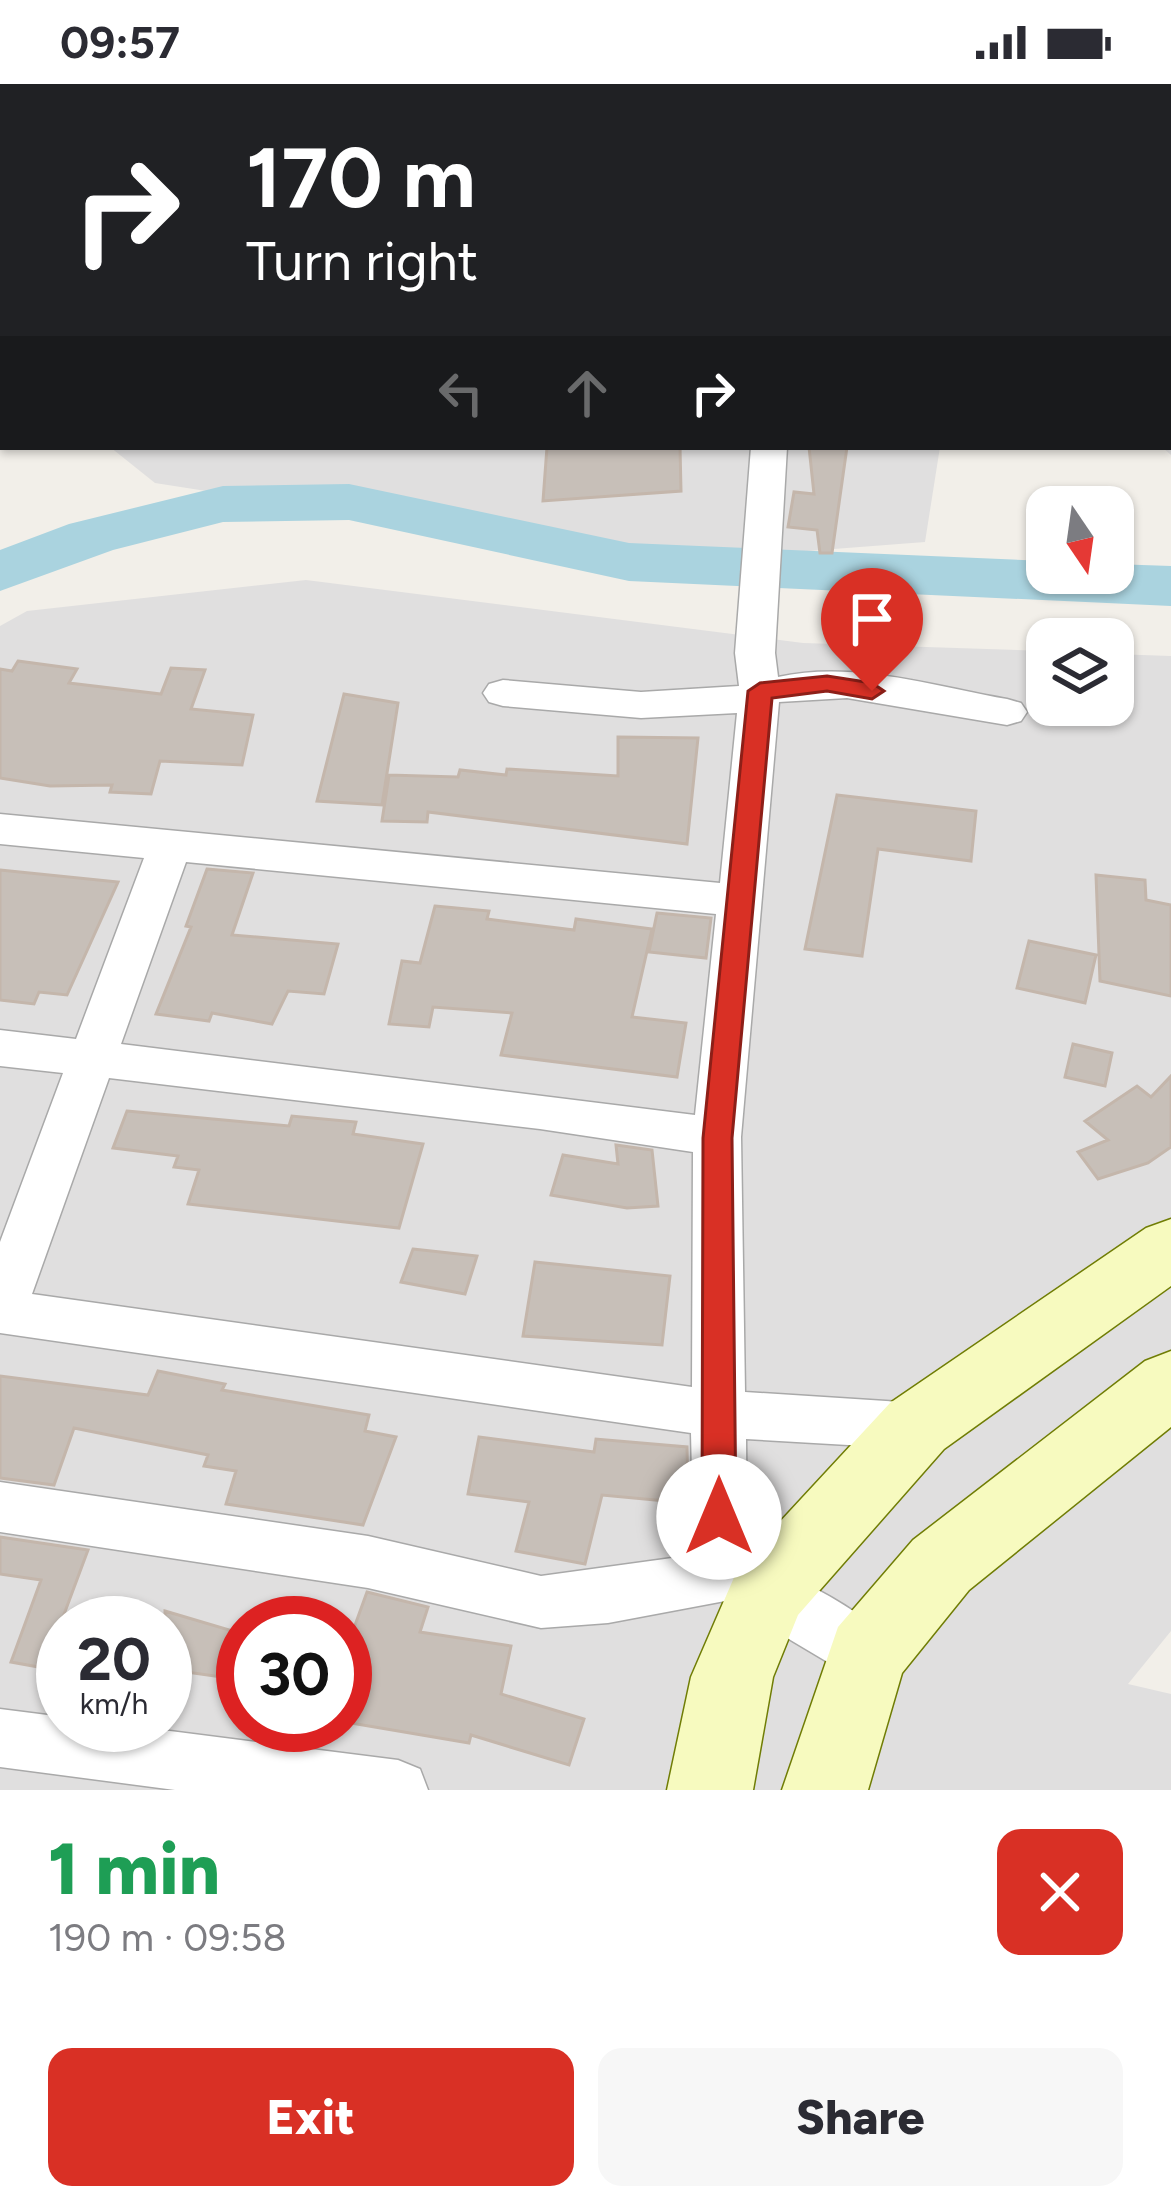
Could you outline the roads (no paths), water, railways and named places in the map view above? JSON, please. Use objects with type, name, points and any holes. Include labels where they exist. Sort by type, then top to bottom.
[{"type":"main road","points":[[710,1790],[746,1583],[917,1426],[1171,1248]]},
{"type":"main road","points":[[825,1790],[867,1654],[941,1565],[1171,1383]]},
{"type":"street","points":[[770,450],[758,672],[717,1138],[719,1542],[746,1583],[867,1654]]},
{"type":"street","points":[[502,693],[617,705],[728,702],[758,672]]},
{"type":"street","points":[[758,672],[1007,712]]},
{"type":"street","points":[[0,829],[738,900]]},
{"type":"street","points":[[170,846],[0,1311],[720,1414],[917,1426]]},
{"type":"street","points":[[0,1048],[540,1110],[717,1138]]},
{"type":"street","points":[[0,1508],[368,1562],[541,1602],[746,1583]]},
{"type":"street","points":[[0,1738],[398,1790]]},
{"type":"waterway","points":[[0,572],[91,537],[223,504],[349,502],[629,562],[1171,586]]}]
